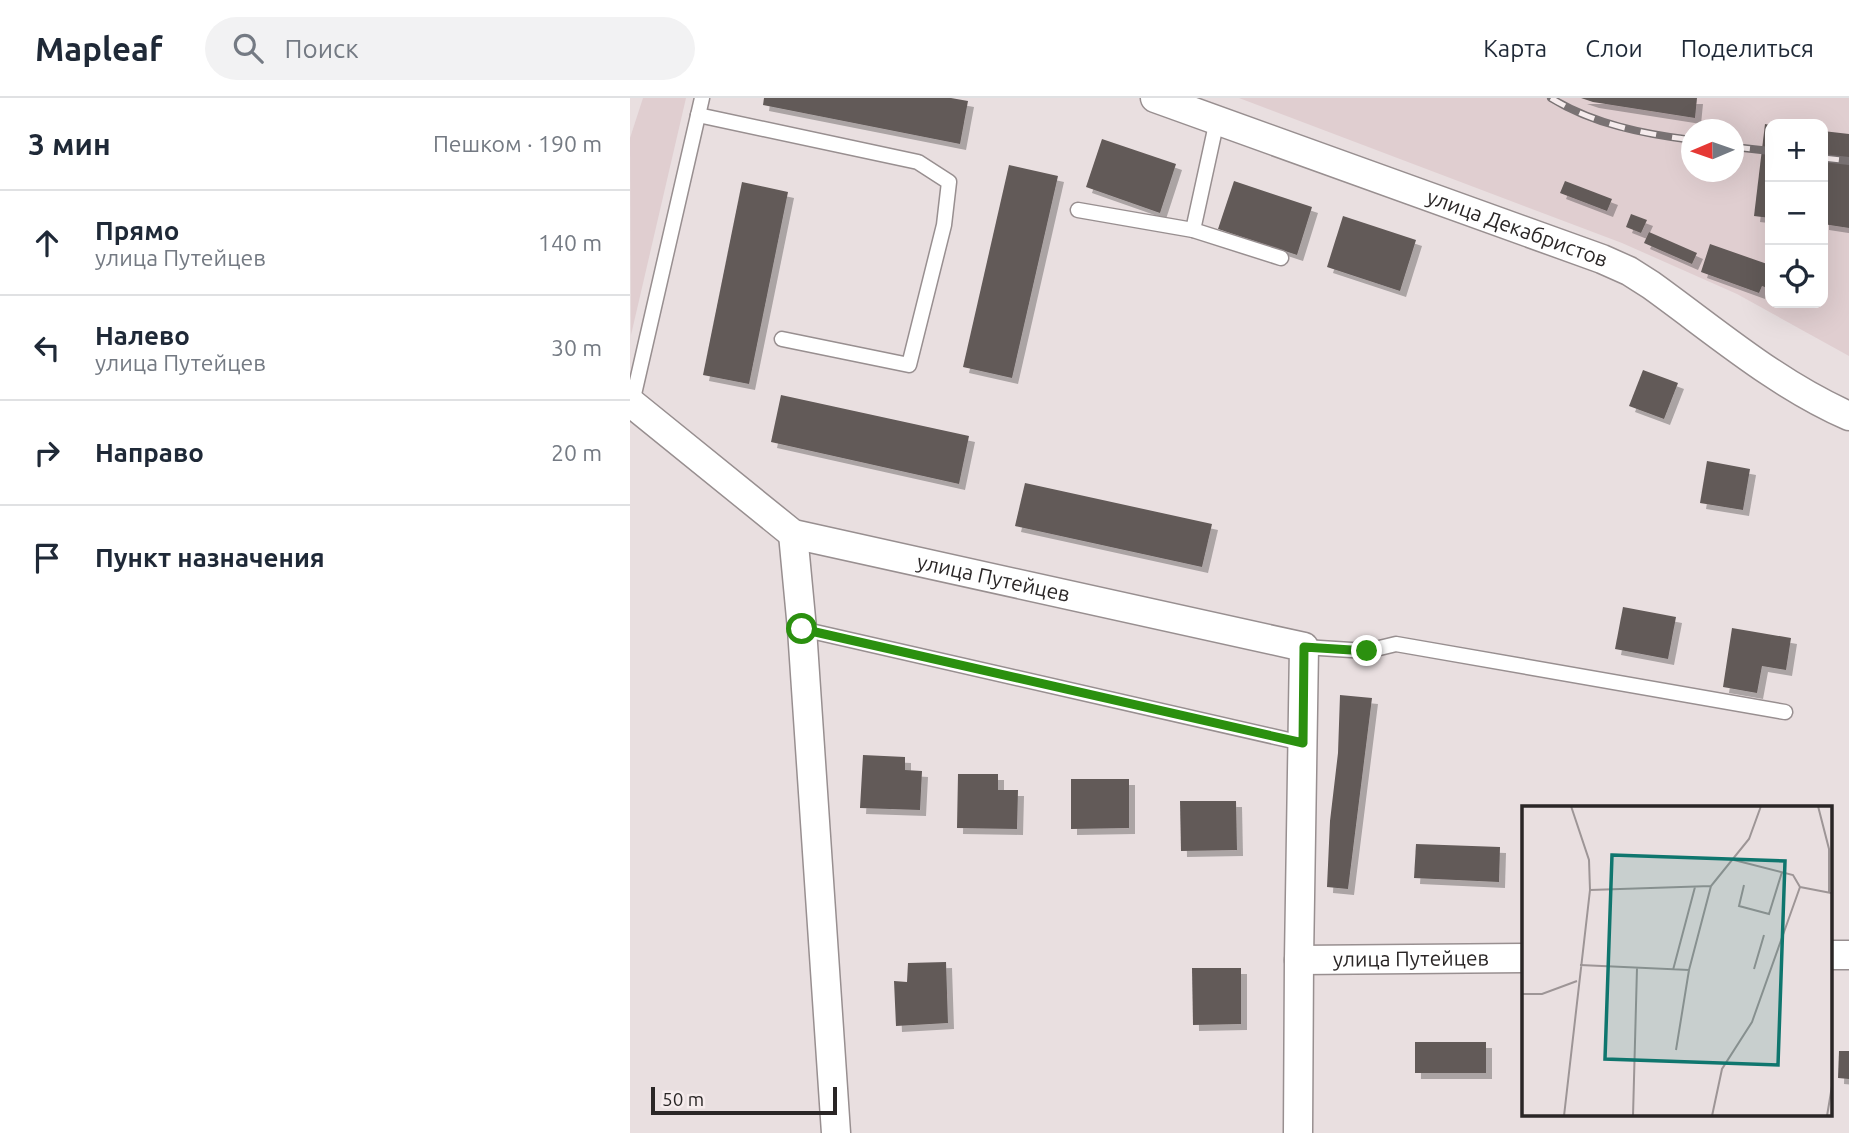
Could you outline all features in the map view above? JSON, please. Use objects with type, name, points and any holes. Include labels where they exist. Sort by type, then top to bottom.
[{"type":"street","name":"улица Декабристов","points":[[1155,98],[1620,267],[1651,285],[1776,377],[1806,396],[1849,416]]},
{"type":"street","name":"улица Путейцев","points":[[631,403],[793,534],[1304,647]]},
{"type":"street","points":[[793,534],[802,629],[836,1133]]},
{"type":"street","points":[[1298,1133],[1304,647]]},
{"type":"street","name":"улица Путейцев","points":[[1299,960],[1522,958]]},
{"type":"lane","points":[[631,403],[702,98]]},
{"type":"lane","points":[[698,114],[918,162],[949,181],[944,225],[909,365],[782,339]]},
{"type":"lane","points":[[1193,230],[1217,120]]},
{"type":"lane","points":[[1078,210],[1193,230],[1280,258]]},
{"type":"lane","points":[[802,629],[1303,743]]},
{"type":"lane","points":[[1304,647],[1367,651],[1396,644],[1785,712]]},
{"type":"shaded area","points":[[643,98],[686,98],[631,335],[630,138]]},
{"type":"shaded area","points":[[1239,98],[1849,98],[1849,356],[1737,294],[1622,243]]},
{"type":"building","points":[[764,98],[951,98],[968,101],[960,144],[763,105]]},
{"type":"building","points":[[1581,98],[1697,98],[1695,118]]},
{"type":"building","points":[[1765,124],[1765,217],[1754,216]]},
{"type":"building","points":[[1828,132],[1849,134],[1849,228],[1828,225]]},
{"type":"building","points":[[1102,139],[1176,164],[1160,213],[1086,187]]},
{"type":"building","points":[[1009,165],[1058,176],[1012,378],[963,367]]},
{"type":"building","points":[[1234,181],[1312,207],[1297,255],[1218,229]]},
{"type":"building","points":[[1565,181],[1612,199],[1607,211],[1560,193]]},
{"type":"building","points":[[742,182],[788,192],[749,384],[703,375]]},
{"type":"building","points":[[1631,214],[1647,220],[1641,233],[1626,227]]},
{"type":"building","points":[[1343,216],[1416,240],[1400,291],[1327,267]]},
{"type":"building","points":[[1649,232],[1697,253],[1692,264],[1644,243]]},
{"type":"building","points":[[1710,244],[1765,263],[1765,287],[1762,286],[1759,293],[1701,272]]},
{"type":"building","points":[[1643,370],[1678,383],[1664,419],[1629,406]]},
{"type":"building","points":[[781,395],[969,436],[959,484],[771,442]]},
{"type":"building","points":[[1707,461],[1750,469],[1743,510],[1700,503]]},
{"type":"building","points":[[1025,483],[1212,524],[1202,567],[1015,526]]},
{"type":"building","points":[[1623,607],[1676,617],[1668,659],[1615,649]]},
{"type":"building","points":[[1732,628],[1791,638],[1786,670],[1762,666],[1757,693],[1723,687]]},
{"type":"building","points":[[1340,695],[1372,698],[1348,889],[1327,887]]},
{"type":"building","points":[[863,755],[905,757],[905,770],[922,771],[920,810],[860,808]]},
{"type":"building","points":[[958,774],[998,774],[998,790],[1018,790],[1017,829],[957,828]]},
{"type":"building","points":[[1071,779],[1129,779],[1129,828],[1071,829]]},
{"type":"building","points":[[1180,801],[1236,801],[1237,850],[1181,851]]},
{"type":"building","points":[[1416,844],[1500,847],[1499,882],[1414,878]]},
{"type":"building","points":[[946,962],[948,1023],[896,1026],[894,981],[907,982],[908,963]]},
{"type":"building","points":[[1192,968],[1241,968],[1241,1024],[1193,1025]]},
{"type":"building","points":[[1415,1042],[1486,1042],[1486,1073],[1415,1073]]},
{"type":"building","points":[[1839,1051],[1849,1051],[1849,1079],[1838,1078]]},
{"type":"railway","points":[[1551,98],[1601,121],[1681,138]]},
{"type":"railway","points":[[1744,148],[1765,150]]},
{"type":"railway","points":[[1828,159],[1849,161]]},
{"type":"route","points":[[802,629],[1303,743],[1304,647],[1367,651]]}]
